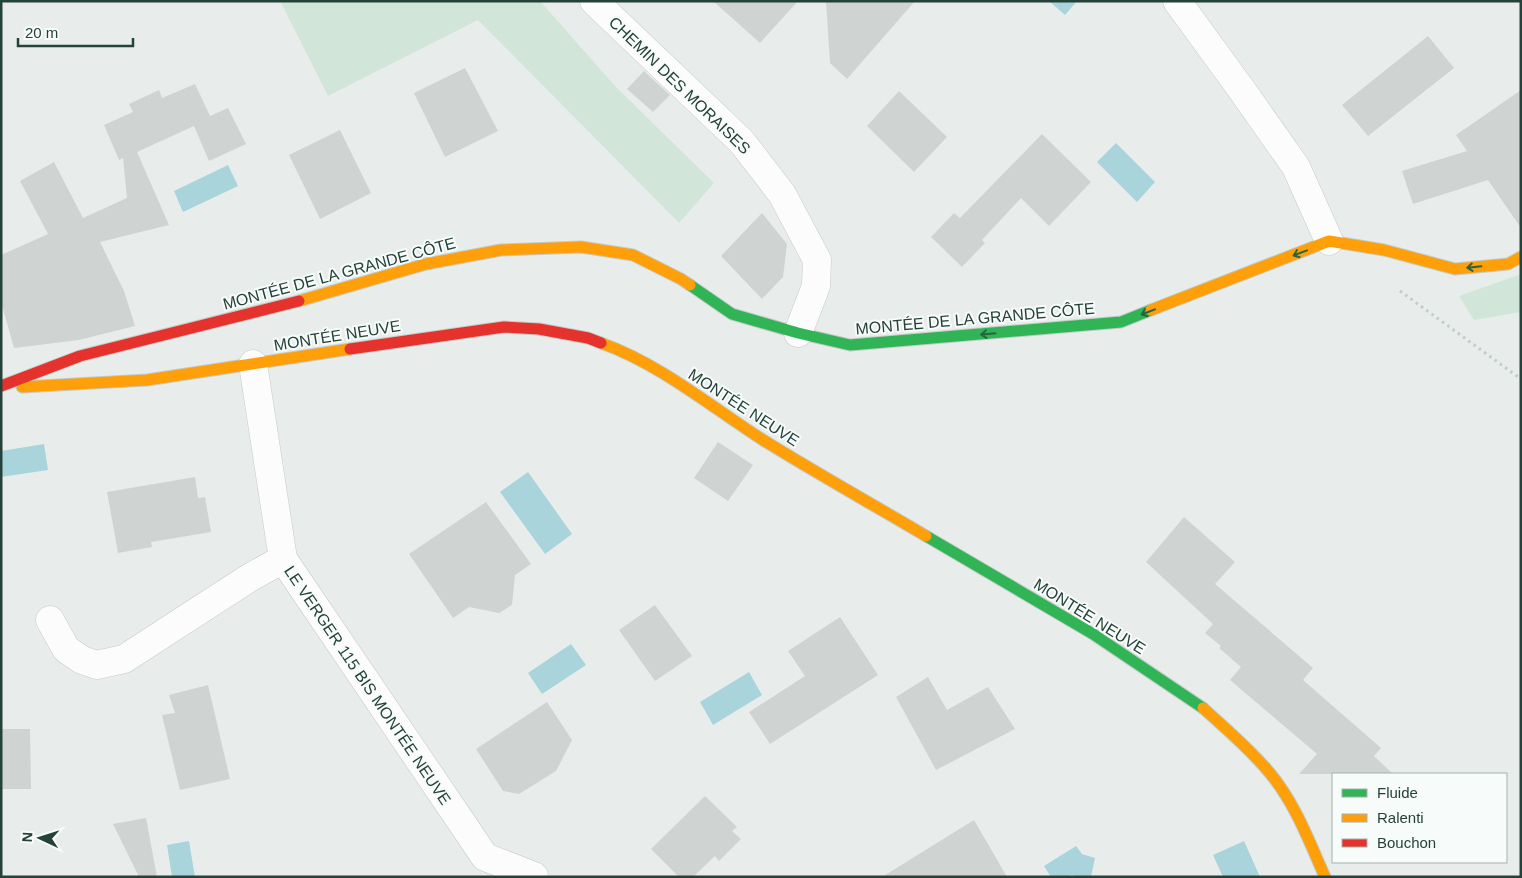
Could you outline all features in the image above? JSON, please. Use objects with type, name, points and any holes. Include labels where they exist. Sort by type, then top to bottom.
[{"type":"street","name":"CHEMIN DES MORAISES","points":[[594,1],[742,142],[782,194],[817,260],[810,336]]},
{"type":"street","points":[[1177,1],[1296,167],[1329,241],[1384,250],[1456,269],[1508,264],[1521,257]]},
{"type":"street","name":"MONTÉE DE LA GRANDE CÔTE","points":[[1,387],[80,356],[284,305],[426,264],[501,250],[581,247],[633,255],[681,279],[732,314],[850,345],[1121,322],[1329,241]]},
{"type":"street","name":"MONTÉE NEUVE","points":[[1,387],[147,380],[504,327],[539,329],[573,334],[618,349],[653,367],[763,440],[1092,634],[1196,703],[1244,745],[1270,772],[1298,816],[1325,877]]},
{"type":"street","name":"LE VERGER 115 BIS MONTÉE NEUVE","points":[[253,364],[283,559],[485,857],[534,876]]},
{"type":"street","points":[[50,620],[66,649],[82,660],[97,665],[124,659],[249,578],[283,559]]},
{"type":"path","points":[[1394,286],[1521,380]]},
{"type":"green space","points":[[280,1],[540,1],[616,87],[714,183],[679,223],[478,20],[328,96]]},
{"type":"green space","points":[[1521,274],[1521,312],[1474,320],[1459,296]]},
{"type":"water","points":[[1049,1],[1077,1],[1065,15]]},
{"type":"water","points":[[1116,143],[1155,182],[1137,202],[1097,162]]},
{"type":"water","points":[[228,165],[238,186],[183,212],[174,191]]},
{"type":"water","points":[[44,444],[48,470],[1,477],[1,451]]},
{"type":"water","points":[[528,472],[572,534],[545,554],[500,492]]},
{"type":"water","points":[[571,644],[586,665],[542,694],[528,673]]},
{"type":"water","points":[[749,672],[762,695],[713,725],[700,702]]},
{"type":"water","points":[[189,841],[195,877],[172,877],[167,845]]},
{"type":"water","points":[[1244,841],[1260,877],[1223,877],[1213,855]]},
{"type":"water","points":[[1076,846],[1082,854],[1095,858],[1091,877],[1071,875],[1067,877],[1051,877],[1044,866]]},
{"type":"building","points":[[713,1],[798,1],[760,43]]},
{"type":"building","points":[[826,1],[915,1],[847,79],[830,63]]},
{"type":"building","points":[[1428,36],[1454,68],[1368,136],[1342,105]]},
{"type":"building","points":[[465,68],[498,131],[445,157],[414,93]]},
{"type":"building","points":[[644,71],[670,95],[653,112],[627,89]]},
{"type":"building","points":[[195,84],[210,116],[228,108],[246,144],[209,161],[194,126],[137,152],[169,225],[100,242],[124,291],[135,326],[79,340],[14,348],[1,302],[1,255],[48,234],[20,181],[54,162],[83,218],[127,198],[123,158],[119,160],[104,125],[133,112],[129,104],[159,90],[162,98]]},
{"type":"building","points":[[1521,90],[1521,228],[1488,180],[1413,204],[1402,171],[1467,151],[1456,135]]},
{"type":"building","points":[[899,91],[947,137],[914,172],[867,126]]},
{"type":"building","points":[[340,130],[371,193],[320,219],[289,155]]},
{"type":"building","points":[[1042,134],[1091,182],[1049,226],[1021,198],[982,240],[985,243],[962,267],[931,237],[954,213],[960,218]]},
{"type":"building","points":[[762,213],[787,244],[783,277],[762,299],[721,256]]},
{"type":"building","points":[[718,442],[753,465],[728,501],[694,478]]},
{"type":"building","points":[[195,477],[198,498],[205,497],[211,532],[151,542],[152,547],[118,553],[107,492]]},
{"type":"building","points":[[486,502],[531,564],[515,575],[512,605],[499,613],[469,607],[453,618],[409,554]]},
{"type":"building","points":[[1184,517],[1235,562],[1215,584],[1313,668],[1303,680],[1381,748],[1374,756],[1392,773],[1299,774],[1317,754],[1230,680],[1241,667],[1219,648],[1221,646],[1205,633],[1213,624],[1146,562]]},
{"type":"building","points":[[655,605],[692,656],[655,681],[619,630]]},
{"type":"building","points":[[840,617],[878,675],[770,744],[749,712],[805,676],[788,651]]},
{"type":"building","points":[[928,677],[947,710],[988,687],[1015,729],[936,770],[896,697]]},
{"type":"building","points":[[208,685],[230,779],[180,790],[162,715],[175,713],[169,695]]},
{"type":"building","points":[[547,702],[572,740],[556,771],[519,794],[503,791],[476,749]]},
{"type":"building","points":[[1,729],[30,729],[31,789],[1,789]]},
{"type":"building","points":[[705,796],[737,827],[732,831],[741,839],[719,861],[715,856],[693,877],[679,877],[651,849]]},
{"type":"building","points":[[146,818],[157,877],[139,877],[113,824]]},
{"type":"building","points":[[974,820],[1007,877],[882,877]]},
{"type":"traffic: fast","points":[[690,285],[732,314],[798,333],[850,345],[1121,322],[1151,310]]},
{"type":"traffic: fast","points":[[926,536],[1093,634],[1203,708]]},
{"type":"traffic: slow","points":[[1151,310],[1329,241],[1384,250],[1455,269],[1508,264],[1521,257]]},
{"type":"traffic: slow","points":[[299,301],[426,264],[501,250],[581,247],[633,255],[690,285]]},
{"type":"traffic: slow","points":[[601,343],[644,362],[763,440],[926,536]]},
{"type":"traffic: slow","points":[[22,387],[147,380],[350,349]]},
{"type":"traffic: slow","points":[[1203,708],[1237,738],[1278,784],[1301,823],[1325,877]]},
{"type":"traffic: jam","points":[[1,386],[80,356],[299,301]]},
{"type":"traffic: jam","points":[[350,349],[504,327],[539,329],[588,338],[601,343]]}]
